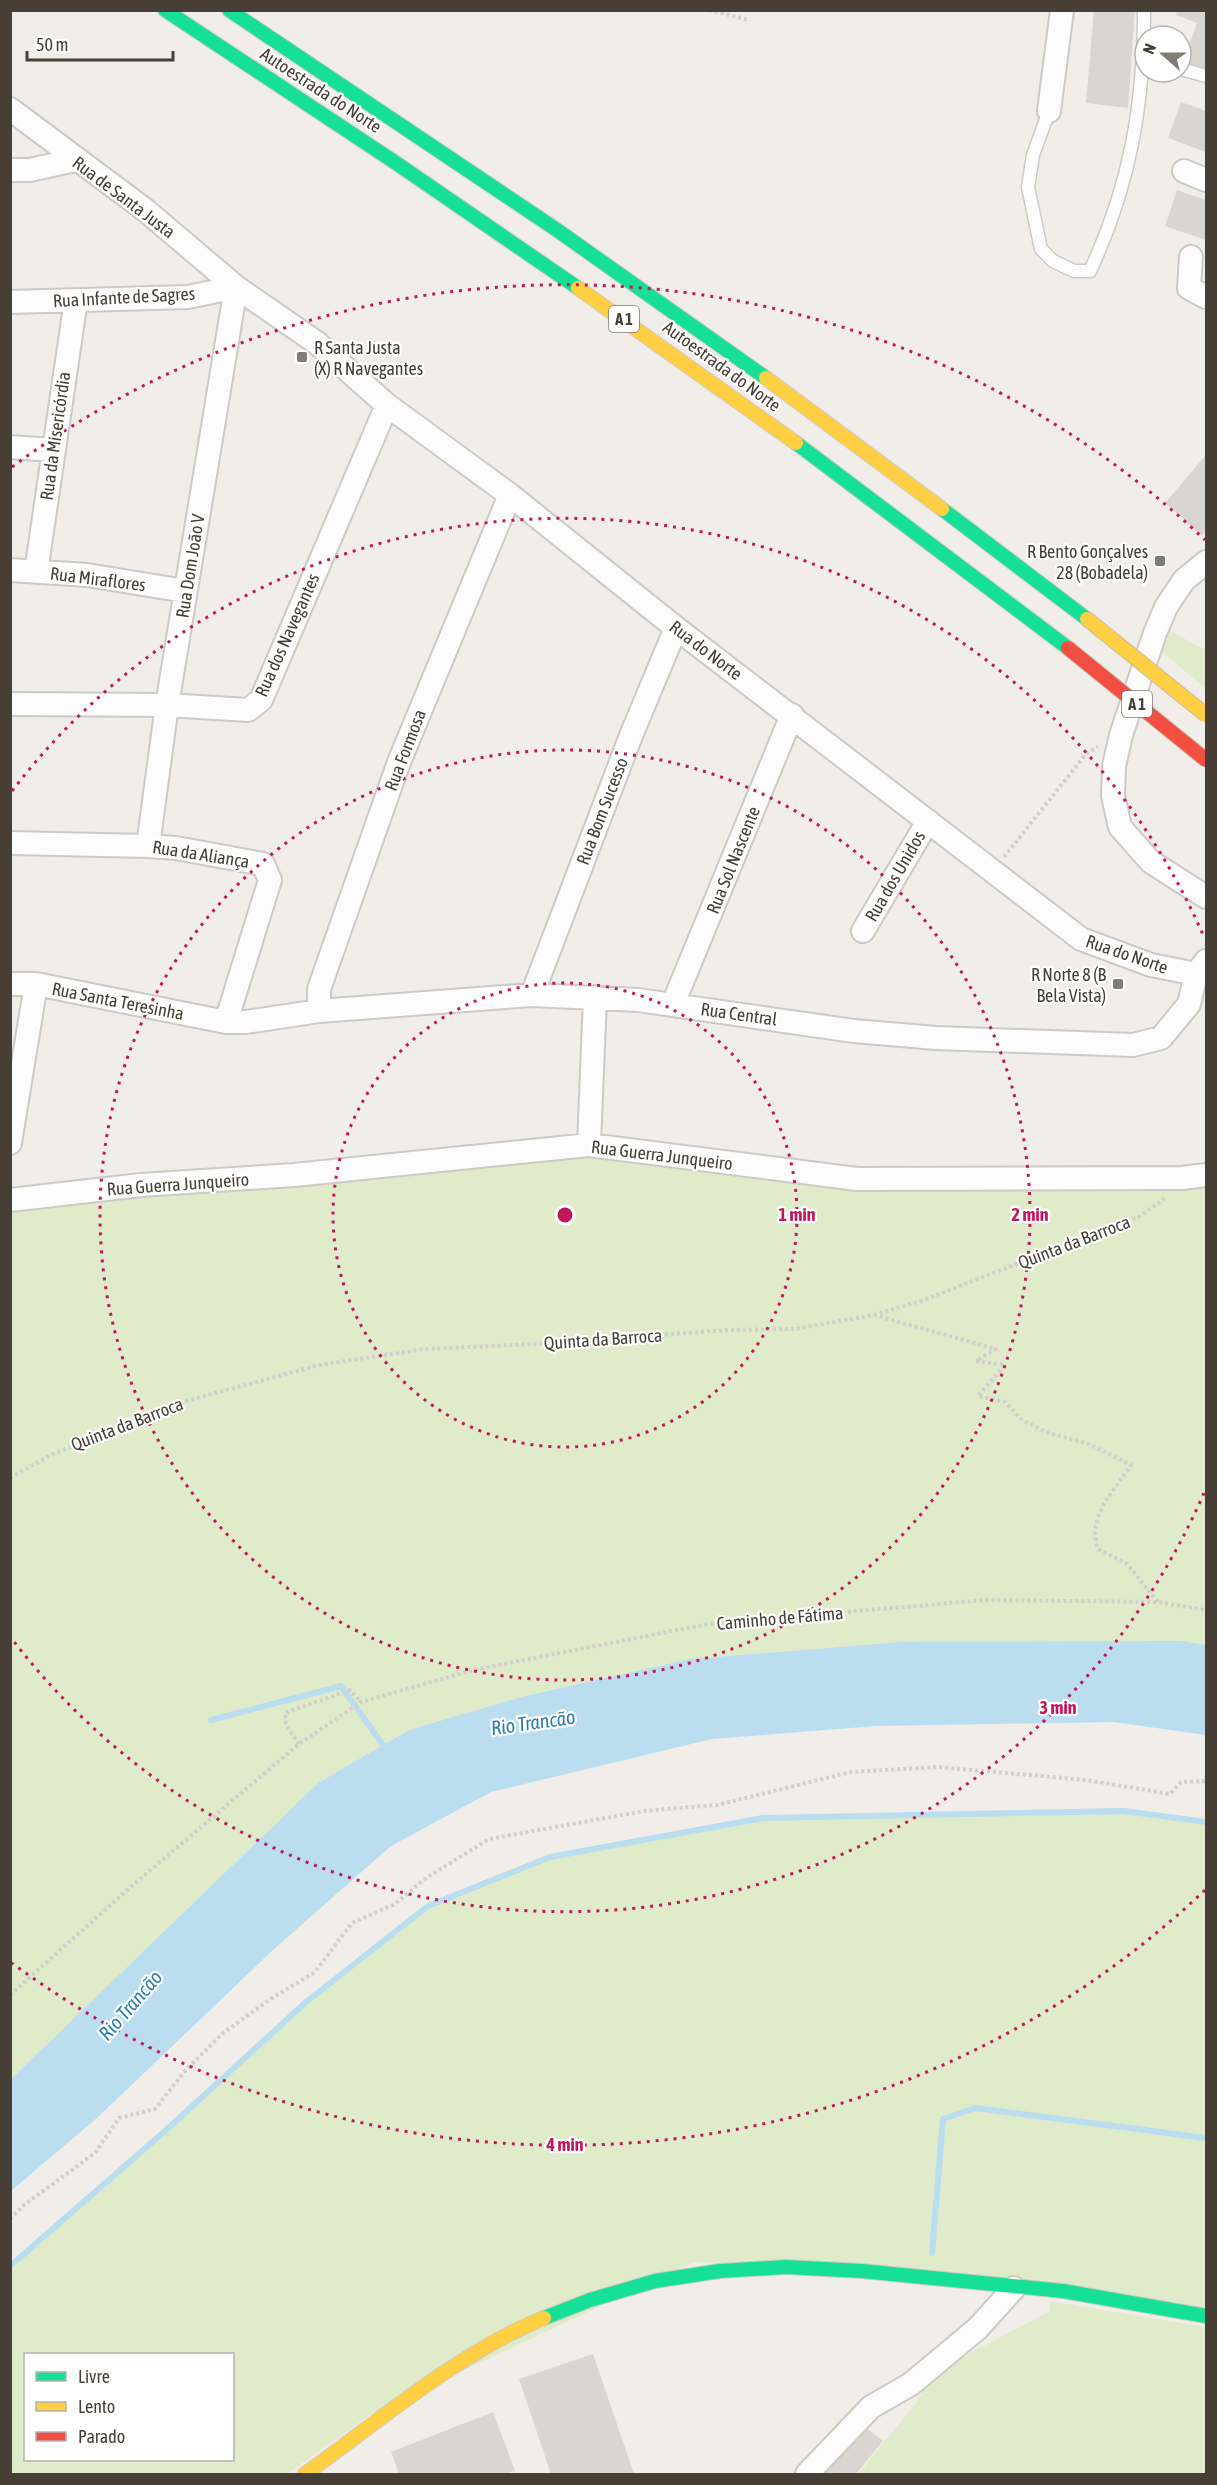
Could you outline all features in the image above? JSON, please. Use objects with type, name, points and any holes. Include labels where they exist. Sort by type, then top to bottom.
[{"type":"main road","name":"Autoestrada do Norte","points":[[165,10],[409,171],[618,315],[858,487],[1068,648],[1206,760]]},
{"type":"main road","name":"Autoestrada do Norte","points":[[229,10],[426,141],[664,305],[877,458],[1087,619],[1206,715]]},
{"type":"main road","points":[[305,2475],[453,2368],[528,2325],[590,2300],[655,2282],[720,2271],[786,2267],[862,2271],[1100,2296],[1206,2316]]},
{"type":"street","points":[[1049,111],[1062,10]]},
{"type":"street","name":"Rua de Santa Justa","points":[[10,109],[75,160],[144,209],[236,287]]},
{"type":"street","points":[[10,170],[30,170],[75,160]]},
{"type":"street","points":[[1184,171],[1206,180]]},
{"type":"street","points":[[1191,257],[1189,288],[1206,297]]},
{"type":"street","name":"Rua Infante de Sagres","points":[[10,302],[188,297],[236,287]]},
{"type":"street","name":"Rua do Norte","points":[[236,287],[317,343],[387,405],[510,495],[676,628],[1081,939],[1151,965],[1201,968]]},
{"type":"street","name":"Rua Dom João V","points":[[148,846],[167,705],[236,287]]},
{"type":"street","name":"Rua da Misericórdia","points":[[36,572],[76,300]]},
{"type":"street","name":"Rua dos Navegantes","points":[[10,704],[167,705],[248,710],[261,700],[387,405]]},
{"type":"street","points":[[10,447],[53,450]]},
{"type":"street","name":"Rua Formosa","points":[[319,1011],[319,989],[399,762],[510,495]]},
{"type":"street","points":[[1205,565],[1184,580],[1166,607],[1155,633],[1121,735],[1114,766],[1113,796],[1120,827],[1150,862],[1206,897]]},
{"type":"street","name":"Rua Miraflores","points":[[10,570],[87,575],[185,591]]},
{"type":"street","name":"Rua Bom Sucesso","points":[[532,995],[632,733],[676,628]]},
{"type":"street","name":"Rua Sol Nascente","points":[[673,1004],[792,715]]},
{"type":"street","name":"Rua dos Unidos","points":[[863,931],[928,821]]},
{"type":"street","name":"Rua da Aliança","points":[[10,843],[176,848],[262,864],[270,880],[226,1022]]},
{"type":"street","name":"Rua Central","points":[[226,1022],[246,1022],[319,1011],[532,995],[595,997],[673,1004],[854,1031],[936,1038],[1133,1045],[1161,1038],[1189,1004],[1201,968]]},
{"type":"street","name":"Rua Santa Teresinha","points":[[10,984],[36,984],[226,1022]]},
{"type":"street","points":[[11,1140],[36,984]]},
{"type":"street","points":[[589,1145],[595,997]]},
{"type":"street","name":"Rua Guerra Junqueiro","points":[[10,1200],[141,1185],[294,1175],[589,1145],[857,1179],[1182,1178],[1206,1175]]},
{"type":"street","points":[[807,2475],[871,2407],[920,2377],[978,2328],[1014,2288]]},
{"type":"lane","points":[[1049,111],[1033,154],[1028,187],[1041,249],[1053,261],[1074,270],[1090,271],[1105,239],[1127,172],[1141,84]]},
{"type":"path","points":[[709,10],[749,20]]},
{"type":"path","points":[[992,871],[1086,754]]},
{"type":"path","name":"Quinta da Barroca","points":[[10,1478],[51,1455],[175,1404],[320,1365],[425,1349],[537,1344],[728,1330],[795,1329],[874,1315],[924,1300],[1140,1216],[1175,1191],[1182,1178]]},
{"type":"path","points":[[874,1315],[996,1348],[976,1361],[1005,1365],[978,1396],[1005,1402],[1022,1420],[1048,1433],[1086,1443],[1131,1465],[1115,1491],[1101,1506],[1094,1537],[1098,1548],[1127,1564],[1158,1602]]},
{"type":"path","name":"Caminho de Fátima","points":[[10,1995],[134,1884],[299,1744],[361,1702],[473,1670],[708,1624],[985,1600],[1158,1602],[1206,1610]]},
{"type":"path","points":[[299,1744],[286,1725],[285,1713],[350,1690],[361,1702]]},
{"type":"path","points":[[10,2219],[24,2205],[94,2153],[119,2118],[155,2109],[184,2072],[222,2034],[269,2000],[315,1972],[352,1923],[395,1904],[426,1878],[489,1839],[644,1811],[717,1805],[850,1772],[938,1767],[1086,1780],[1170,1794],[1181,1782],[1206,1781]]},
{"type":"green space","points":[[1170,631],[1206,650],[1206,689],[1162,652]]},
{"type":"green space","points":[[589,1145],[857,1179],[1206,1176],[1206,1645],[1181,1641],[902,1642],[690,1659],[521,1697],[409,1730],[318,1783],[11,2079],[11,1200]]},
{"type":"green space","points":[[1124,1811],[1206,1822],[1206,2310],[694,2262],[371,2414],[287,2474],[11,2474],[10,2266],[165,2131],[306,2002],[428,1906],[550,1857],[763,1818]]},
{"type":"green space","points":[[1049,2301],[1206,2327],[1206,2474],[858,2474],[916,2403],[934,2372],[1050,2311]]},
{"type":"water","name":"Rio Trancão","points":[[1181,1641],[1206,1645],[1206,1735],[1114,1722],[876,1726],[712,1739],[491,1792],[391,1846],[274,1949],[98,2117],[11,2191],[11,2079],[318,1783],[409,1730],[521,1697],[690,1659],[902,1642]]},
{"type":"building","points":[[1094,10],[1135,10],[1128,108],[1086,103]]},
{"type":"building","points":[[1177,10],[1206,10],[1206,76],[1193,71],[1193,34],[1197,23],[1176,15]]},
{"type":"building","points":[[1181,102],[1206,111],[1206,152],[1168,138]]},
{"type":"building","points":[[1177,190],[1206,200],[1206,240],[1165,226]]},
{"type":"building","points":[[1206,455],[1206,531],[1202,536],[1165,503]]},
{"type":"building","points":[[593,2354],[634,2474],[551,2474],[519,2379]]},
{"type":"building","points":[[493,2412],[515,2471],[505,2474],[399,2474],[391,2452]]},
{"type":"building","points":[[860,2423],[883,2441],[856,2474],[818,2474]]},
{"type":"waterway","points":[[211,1720],[341,1686],[383,1745]]},
{"type":"waterway","points":[[10,2266],[165,2131],[306,2002],[428,1906],[550,1857],[763,1818],[1124,1811],[1206,1822]]},
{"type":"waterway","points":[[932,2253],[943,2119],[975,2108],[1206,2138]]},
{"type":"traffic: fast","points":[[165,10],[396,163],[578,288]]},
{"type":"traffic: fast","points":[[229,10],[557,230],[766,378]]},
{"type":"traffic: fast","points":[[796,443],[1068,648]]},
{"type":"traffic: fast","points":[[942,509],[1087,619]]},
{"type":"traffic: fast","points":[[544,2318],[590,2300],[655,2281],[720,2271],[786,2267],[862,2271],[1063,2291],[1206,2316]]},
{"type":"traffic: slow","points":[[578,288],[796,443]]},
{"type":"traffic: slow","points":[[766,378],[942,509]]},
{"type":"traffic: slow","points":[[1087,619],[1206,715]]},
{"type":"traffic: slow","points":[[305,2474],[451,2368],[513,2332],[544,2318]]},
{"type":"traffic: jam","points":[[1068,648],[1206,760]]},
{"type":"place","name":"R Santa Justa (X) R Navegantes","points":[[302,357]]},
{"type":"place","name":"R Bento Gonçalves 28 (Bobadela)","points":[[1160,561]]},
{"type":"place","name":"R Norte 8 (B Bela Vista)","points":[[1118,984]]}]
